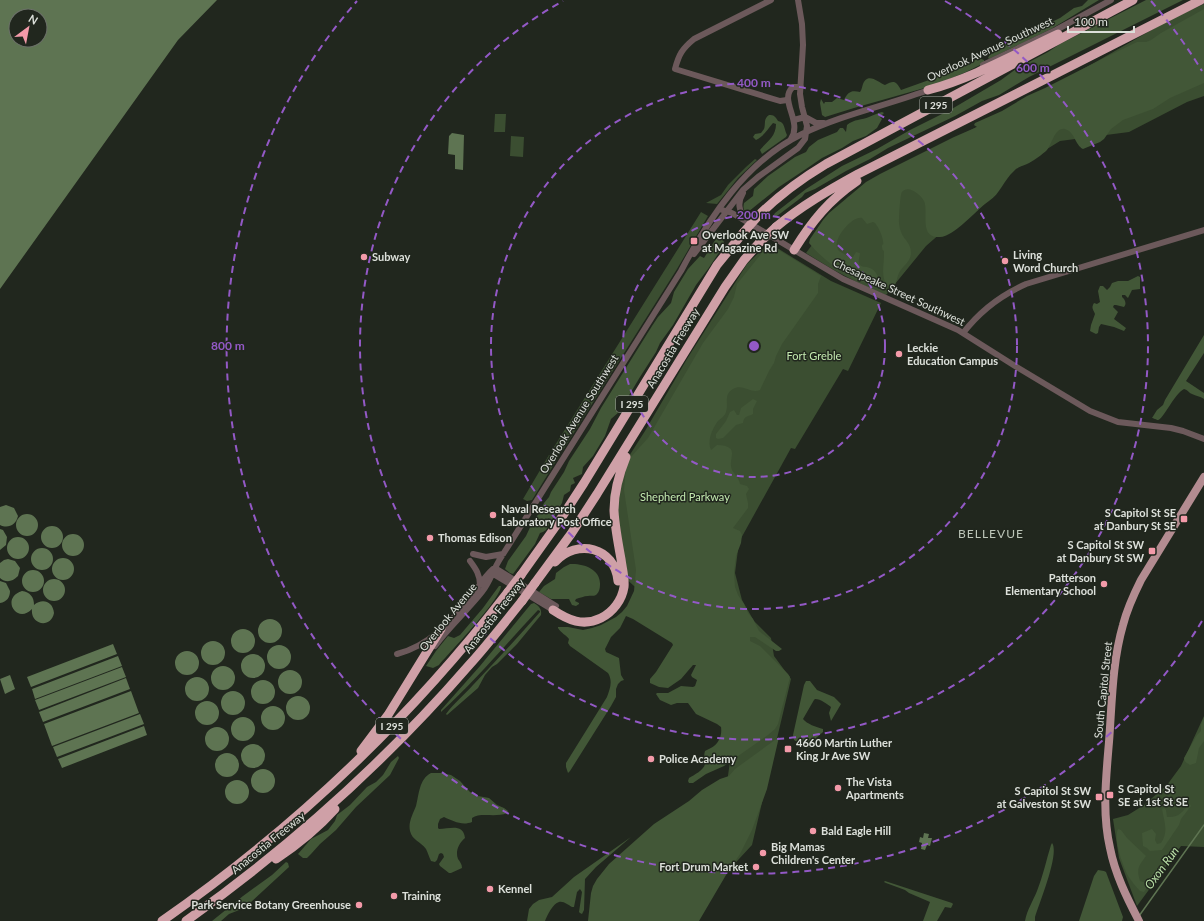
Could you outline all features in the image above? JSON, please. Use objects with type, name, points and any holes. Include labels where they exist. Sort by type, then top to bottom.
[{"type":"highway","name":"Anacostia Freeway","points":[[162,921],[288,825],[319,798],[391,728],[452,660],[508,592],[558,523],[717,265],[742,233],[771,203],[792,186],[826,164],[1133,0]]},
{"type":"highway","name":"Anacostia Freeway","points":[[186,921],[212,902],[242,885],[293,847],[322,822],[356,789],[372,768],[428,712],[481,652],[523,601],[562,547],[597,494],[729,280],[744,260],[776,227],[797,210],[827,191],[1201,0]]},
{"type":"highway","points":[[928,90],[970,76],[1096,16],[1123,5]]},
{"type":"highway","points":[[794,250],[817,216],[837,196],[868,173],[916,145]]},
{"type":"highway","points":[[554,608],[574,621],[590,622],[600,619],[608,614],[620,600],[624,584],[615,516],[615,500],[618,481],[628,452],[660,399],[673,370]]},
{"type":"highway","points":[[536,584],[564,554],[572,551],[582,548],[593,550],[604,554],[609,559],[616,570],[618,583],[616,597],[608,608],[595,616],[582,618],[554,608]]},
{"type":"highway","points":[[261,846],[339,775],[360,751],[384,720],[441,630]]},
{"type":"main road","name":"South Capitol Street","points":[[1139,921],[1120,881],[1112,855],[1108,840],[1105,810],[1105,788],[1115,663],[1127,611],[1141,580],[1204,477]]},
{"type":"street","points":[[772,0],[694,39],[684,46],[679,54],[675,69],[780,101],[787,100]]},
{"type":"street","points":[[798,0],[802,24],[803,45],[801,102],[807,123],[807,132]]},
{"type":"street","name":"Overlook Avenue Southwest","points":[[493,571],[681,271],[702,233],[735,188],[756,165],[790,140],[807,132],[826,124],[928,90],[965,75],[1056,30],[1111,0]]},
{"type":"street","points":[[790,140],[794,135],[795,130],[794,120],[787,100],[790,90],[793,87],[801,87]]},
{"type":"street","points":[[794,120],[805,117],[816,123],[826,124]]},
{"type":"street","name":"Overlook Avenue Southwest","points":[[681,271],[738,195],[758,177],[798,148],[804,140],[807,132]]},
{"type":"street","points":[[746,187],[741,197],[739,206],[740,212],[746,221]]},
{"type":"street","name":"Chesapeake Street Southwest","points":[[719,209],[746,221],[851,283],[963,333],[1095,414],[1118,422],[1176,429],[1204,439]]},
{"type":"street","points":[[963,333],[992,303],[1026,284],[1204,230]]},
{"type":"street","points":[[473,554],[486,557],[503,554]]},
{"type":"street","points":[[470,561],[477,571],[480,585]]},
{"type":"street","points":[[493,571],[554,608]]},
{"type":"street","name":"Overlook Avenue","points":[[397,654],[422,643],[441,630],[468,601],[485,576],[493,571]]},
{"type":"street","name":"Overlook Avenue","points":[[420,664],[425,661],[445,633],[478,597],[488,584],[493,571]]},
{"type":"green space","points":[[1088,0],[1099,0],[1051,29],[989,59],[988,58],[994,50],[1060,18],[1074,8],[1082,6]]},
{"type":"green space","points":[[1146,0],[1183,0],[1029,77],[999,95],[982,101],[955,116],[888,148],[815,189],[805,193],[777,216],[773,216],[806,189],[842,166],[950,110],[1001,80],[1016,69],[1060,44]]},
{"type":"green space","points":[[1204,4],[1204,96],[1187,102],[1129,132],[1060,141],[1013,170],[926,246],[886,295],[845,276],[806,253],[848,197],[1094,63],[1169,20]]},
{"type":"green space","points":[[1204,9],[1204,83],[1170,98],[1153,109],[1123,120],[1111,129],[1100,142],[1083,149],[1078,145],[1071,133],[1065,129],[1062,129],[1056,133],[1047,150],[1032,162],[1016,170],[993,198],[958,228],[946,236],[933,236],[929,233],[926,224],[924,201],[917,193],[908,189],[902,192],[899,224],[902,235],[910,248],[911,256],[899,273],[895,285],[891,288],[889,288],[886,284],[883,276],[883,241],[875,223],[873,222],[867,224],[862,218],[858,218],[851,222],[838,238],[837,248],[839,251],[851,258],[856,252],[860,253],[860,265],[872,269],[878,277],[879,284],[877,287],[858,280],[840,270],[823,258],[809,243],[810,239],[829,213],[866,182],[954,137],[977,127],[974,125],[975,123],[1002,111],[1027,96],[1137,42],[1146,42],[1151,40]]},
{"type":"green space","points":[[979,58],[984,60],[984,63],[935,85],[825,117],[822,115],[820,103],[821,99],[824,104],[825,102],[832,102],[837,98],[844,100],[850,92],[860,92],[865,80],[870,78],[885,85],[894,82],[901,90],[957,70]]},
{"type":"green space","points":[[882,112],[884,113],[880,117],[882,119],[877,128],[866,136],[853,141],[822,158],[779,187],[747,213],[745,211],[743,207],[744,203],[753,196],[754,189],[768,176],[795,157],[806,152],[809,147],[818,140],[837,132],[840,128],[843,128],[846,132],[847,125],[850,123]]},
{"type":"green space","points":[[495,114],[506,114],[505,132],[494,132]]},
{"type":"green space","points":[[769,115],[774,116],[782,123],[787,135],[762,154],[760,150],[773,136],[776,124],[773,123],[763,135],[756,140],[753,137],[755,134],[761,133],[764,129],[765,120]]},
{"type":"green space","points":[[511,136],[524,137],[523,157],[510,156]]},
{"type":"green space","points":[[755,159],[757,160],[738,178],[717,204],[706,203],[721,195],[728,185]]},
{"type":"green space","points":[[701,212],[708,216],[677,269],[563,450],[560,451],[554,447]]},
{"type":"green space","points":[[719,235],[724,242],[724,245],[696,285],[619,412],[611,419],[605,436],[593,456],[583,467],[582,474],[573,478],[575,483],[571,485],[570,491],[564,495],[562,503],[546,530],[540,533],[535,544],[513,574],[510,573],[505,569],[508,561],[526,536],[533,521],[541,511],[544,503],[590,429],[601,408],[658,317],[671,303],[674,292],[688,269],[700,256],[704,258]]},
{"type":"green space","name":"Shepherd Parkway","points":[[769,243],[831,281],[881,303],[848,371],[843,369],[795,449],[791,448],[739,542],[735,573],[742,600],[754,621],[771,638],[774,656],[791,679],[752,845],[712,888],[741,684],[622,575],[610,495],[617,475],[645,431],[687,359],[747,264]]},
{"type":"green space","name":"Shepherd Parkway","points":[[769,244],[821,276],[818,284],[818,293],[782,344],[760,390],[753,391],[736,387],[730,391],[727,397],[727,409],[724,416],[718,421],[714,428],[711,435],[710,446],[711,450],[717,445],[725,446],[731,450],[732,470],[738,478],[740,484],[747,486],[749,489],[746,494],[748,508],[733,528],[740,531],[742,535],[741,543],[736,556],[734,572],[735,587],[759,631],[782,649],[776,651],[755,637],[750,637],[750,641],[760,646],[790,677],[778,724],[768,735],[724,766],[706,774],[693,783],[689,783],[689,778],[704,766],[705,751],[713,747],[718,742],[721,735],[721,727],[696,714],[688,703],[677,703],[671,705],[660,700],[656,694],[657,693],[668,693],[681,686],[695,686],[697,680],[691,675],[696,665],[693,665],[681,679],[668,688],[659,687],[650,683],[650,679],[673,645],[626,616],[620,628],[611,637],[605,649],[606,652],[619,658],[621,675],[624,680],[618,684],[616,689],[616,697],[611,706],[568,773],[566,763],[607,697],[611,682],[608,673],[570,646],[568,643],[569,639],[558,627],[583,630],[592,628],[616,617],[627,606],[634,591],[636,570],[624,490],[626,467],[630,458],[648,438],[703,343],[728,309],[734,297],[737,284]]},
{"type":"green space","points":[[1138,276],[1140,277],[1140,289],[1132,290],[1128,298],[1125,295],[1122,295],[1125,302],[1124,307],[1114,305],[1113,307],[1118,312],[1114,319],[1126,328],[1124,331],[1101,324],[1098,333],[1096,334],[1090,331],[1095,314],[1093,305],[1094,303],[1097,304],[1100,302],[1098,291],[1100,286],[1103,286],[1107,290],[1112,283],[1118,281],[1128,281]]},
{"type":"green space","points":[[1204,335],[1204,353],[1186,381],[1204,393],[1204,399],[1191,394],[1184,389],[1176,396],[1160,419],[1158,420],[1152,418],[1157,410],[1163,405]]},
{"type":"green space","points":[[753,399],[757,401],[753,409],[753,414],[745,417],[743,423],[736,425],[723,438],[716,438],[716,434],[726,421],[730,412],[734,410],[737,415],[739,415],[741,408]]},
{"type":"green space","points":[[549,455],[556,457],[556,461],[532,500],[527,501],[523,499]]},
{"type":"green space","points":[[570,564],[590,568],[598,575],[600,579],[600,587],[597,594],[594,596],[585,596],[576,599],[575,601],[579,604],[576,606],[572,605],[569,599],[551,599],[539,592],[544,586],[555,579],[556,573]]},
{"type":"green space","points":[[499,586],[501,586],[499,593],[493,602],[439,665],[433,668],[426,666],[448,636],[454,638],[460,635]]},
{"type":"green space","points":[[534,603],[540,608],[541,615],[517,644],[492,667],[485,675],[478,688],[447,715],[446,714],[507,649],[540,611],[538,610],[479,675],[441,712],[441,710],[480,666],[531,604]]},
{"type":"green space","points":[[806,681],[810,681],[817,690],[834,697],[841,704],[831,721],[829,713],[831,707],[824,702],[814,700],[803,719],[809,724],[823,729],[823,732],[816,738],[814,747],[811,748],[806,747],[794,740],[793,735]]},
{"type":"green space","points":[[1204,716],[1204,847],[1181,846],[1137,906],[1119,858],[1113,819],[1128,815],[1144,805],[1167,785],[1181,766]]},
{"type":"green space","points":[[1204,717],[1204,741],[1199,748],[1196,763],[1190,765],[1184,758],[1197,735],[1201,731],[1201,725]]},
{"type":"green space","points":[[779,737],[767,789],[752,830],[740,854],[699,921],[588,921],[593,886],[609,864],[654,824],[689,801],[702,790],[720,779],[729,776],[735,769]]},
{"type":"green space","points":[[398,756],[399,758],[390,775],[356,807],[336,830],[307,858],[303,858],[298,854],[311,839],[328,830],[335,821],[337,815],[350,805],[367,787],[376,782],[383,775],[391,762]]},
{"type":"green space","points":[[431,773],[451,775],[460,781],[470,792],[478,796],[489,798],[497,805],[508,811],[507,813],[498,815],[475,816],[472,818],[472,822],[468,823],[458,822],[444,817],[440,819],[438,824],[439,829],[455,828],[462,830],[464,833],[465,838],[457,850],[458,859],[462,868],[451,873],[439,864],[444,857],[443,854],[439,854],[435,862],[431,861],[426,849],[413,837],[410,831],[410,821],[416,806],[420,788],[424,779]]},
{"type":"green space","points":[[1189,804],[1191,806],[1162,850],[1150,851],[1143,846],[1142,833],[1152,829],[1156,834],[1155,840],[1157,844],[1161,843],[1165,834],[1162,809],[1164,808],[1166,810],[1167,817],[1175,817],[1180,814]]},
{"type":"green space","points":[[1118,829],[1121,830],[1127,838],[1146,856],[1139,867],[1138,873],[1140,881],[1147,883],[1154,871],[1157,872],[1144,892],[1140,891],[1128,876],[1119,853],[1117,840]]},
{"type":"green space","points":[[631,837],[596,867],[585,879],[584,910],[582,914],[579,912],[582,892],[580,889],[577,892],[574,907],[559,902],[552,907],[545,921],[527,921],[529,909],[533,904],[539,900],[552,897],[574,877]]},
{"type":"green space","points":[[1052,843],[1054,849],[1051,867],[1035,921],[1025,921],[1039,885]]},
{"type":"green space","points":[[286,862],[288,863],[289,867],[251,902],[242,909],[229,914],[221,921],[212,921],[272,875]]},
{"type":"green space","points":[[1098,870],[1106,872],[1123,917],[1122,921],[1079,921],[1094,876]]},
{"type":"green space","points":[[885,881],[953,904],[951,908],[945,907],[937,921],[923,921],[930,902],[884,882]]},
{"type":"shaded area","points":[[0,0],[217,0],[178,40],[0,289]]},
{"type":"shaded area","points":[[452,133],[464,135],[463,170],[455,169],[455,155],[448,154],[449,136]]},
{"type":"shaded area","points":[[6,505],[14,508],[18,516],[14,524],[6,527],[0,525],[0,507]]},
{"type":"shaded area","points":[[27,514],[35,517],[38,525],[35,533],[27,536],[19,533],[16,525],[19,517]]},
{"type":"shaded area","points":[[52,526],[60,529],[63,537],[60,545],[52,548],[44,545],[41,537],[44,529]]},
{"type":"shaded area","points":[[0,529],[3,530],[7,537],[6,545],[0,550]]},
{"type":"shaded area","points":[[73,534],[81,537],[84,545],[81,553],[73,556],[65,553],[62,545],[65,537]]},
{"type":"shaded area","points":[[18,537],[26,540],[29,548],[26,556],[18,559],[10,556],[7,548],[10,540]]},
{"type":"shaded area","points":[[42,548],[50,551],[53,559],[50,567],[42,570],[34,567],[31,559],[34,551]]},
{"type":"shaded area","points":[[63,558],[71,561],[74,569],[71,577],[63,580],[55,577],[52,569],[55,561]]},
{"type":"shaded area","points":[[8,559],[15,561],[20,568],[18,576],[11,581],[2,580],[0,578],[0,563]]},
{"type":"shaded area","points":[[33,570],[41,573],[44,581],[41,589],[33,592],[25,589],[22,581],[25,573]]},
{"type":"shaded area","points":[[54,579],[62,582],[65,590],[62,598],[54,601],[46,598],[43,590],[46,582]]},
{"type":"shaded area","points":[[0,581],[6,583],[10,591],[8,599],[5,602],[0,603]]},
{"type":"shaded area","points":[[22,591],[31,595],[34,605],[44,601],[52,606],[54,613],[49,621],[45,623],[37,622],[32,614],[32,609],[21,614],[13,609],[12,599],[15,594]]},
{"type":"shaded area","points":[[270,619],[279,622],[282,631],[279,640],[270,643],[261,640],[258,631],[261,622]]},
{"type":"shaded area","points":[[243,629],[252,632],[255,641],[252,650],[243,653],[234,650],[231,641],[234,632]]},
{"type":"shaded area","points":[[213,641],[218,642],[224,648],[224,658],[218,664],[213,665],[208,664],[202,658],[201,653],[202,648],[208,642]]},
{"type":"shaded area","points":[[113,644],[117,654],[31,687],[27,677]]},
{"type":"shaded area","points":[[279,645],[288,648],[291,657],[288,666],[279,669],[270,666],[267,657],[270,648]]},
{"type":"shaded area","points":[[187,651],[195,655],[199,663],[195,671],[187,675],[179,671],[175,663],[179,655]]},
{"type":"shaded area","points":[[253,654],[258,655],[264,661],[264,671],[258,677],[253,678],[248,677],[242,671],[241,666],[242,661],[248,655]]},
{"type":"shaded area","points":[[118,656],[122,666],[35,699],[32,689]]},
{"type":"shaded area","points":[[223,666],[231,670],[235,678],[231,686],[223,690],[215,686],[211,678],[215,670]]},
{"type":"shaded area","points":[[122,667],[126,677],[39,710],[35,700]]},
{"type":"shaded area","points":[[290,670],[298,674],[302,682],[298,690],[290,694],[282,690],[278,682],[282,674]]},
{"type":"shaded area","points":[[10,675],[15,689],[5,694],[0,679]]},
{"type":"shaded area","points":[[197,677],[206,680],[209,689],[206,698],[197,701],[188,698],[185,689],[188,680]]},
{"type":"shaded area","points":[[126,678],[130,689],[43,722],[39,712]]},
{"type":"shaded area","points":[[263,680],[271,684],[275,692],[271,700],[263,704],[255,700],[251,692],[255,684]]},
{"type":"shaded area","points":[[131,691],[135,702],[48,735],[44,724]]},
{"type":"shaded area","points":[[233,691],[238,692],[244,698],[244,708],[238,714],[233,715],[228,714],[222,708],[221,703],[222,698],[228,692]]},
{"type":"shaded area","points":[[298,696],[306,700],[310,708],[306,716],[298,720],[290,716],[286,708],[290,700]]},
{"type":"shaded area","points":[[207,701],[212,702],[218,708],[218,718],[212,724],[207,725],[202,724],[196,718],[195,713],[196,708],[202,702]]},
{"type":"shaded area","points":[[135,702],[139,713],[52,746],[48,735]]},
{"type":"shaded area","points":[[273,706],[278,707],[284,713],[284,723],[278,729],[273,730],[268,729],[262,723],[261,718],[262,713],[268,707]]},
{"type":"shaded area","points":[[140,714],[144,724],[57,757],[53,747]]},
{"type":"shaded area","points":[[243,717],[252,720],[255,729],[252,738],[243,741],[234,738],[231,729],[234,720]]},
{"type":"shaded area","points":[[144,726],[147,735],[62,768],[58,759]]},
{"type":"shaded area","points":[[217,727],[222,728],[228,734],[228,744],[222,750],[217,751],[212,750],[206,744],[205,739],[206,734],[212,728]]},
{"type":"shaded area","points":[[253,744],[262,747],[265,756],[262,765],[253,768],[244,765],[241,756],[244,747]]},
{"type":"shaded area","points":[[227,753],[232,754],[238,760],[238,770],[232,776],[227,777],[222,776],[216,770],[215,765],[216,760],[222,754]]},
{"type":"shaded area","points":[[263,769],[272,772],[275,781],[272,790],[263,793],[254,790],[251,781],[254,772]]},
{"type":"shaded area","points":[[237,780],[245,784],[249,792],[245,800],[237,804],[229,800],[225,792],[229,784]]},
{"type":"shaded area","points":[[924,833],[929,834],[928,838],[932,838],[930,846],[927,845],[925,850],[921,849],[922,843],[919,842],[920,837],[923,838]]},
{"type":"waterway","name":"Oxon Run","points":[[1139,916],[1204,825]]},
{"type":"place","name":"Overlook Ave SW at Magazine Rd","points":[[694,241]]},
{"type":"place","name":"Subway","points":[[364,257]]},
{"type":"place","name":"Living Word Church","points":[[1005,261]]},
{"type":"place","name":"Leckie Education Campus","points":[[899,354]]},
{"type":"place","name":"Naval Research Laboratory Post Office","points":[[493,515]]},
{"type":"place","name":"S Capitol St SE at Danbury St SE","points":[[1184,519]]},
{"type":"place","name":"Thomas Edison","points":[[430,538]]},
{"type":"place","name":"S Capitol St SW at Danbury St SW","points":[[1152,551]]},
{"type":"place","name":"Patterson Elementary School","points":[[1104,584]]},
{"type":"place","name":"4660 Martin Luther King Jr Ave SW","points":[[788,749]]},
{"type":"place","name":"Police Academy","points":[[651,759]]},
{"type":"place","name":"The Vista Apartments","points":[[838,788]]},
{"type":"place","name":"S Capitol St SE at 1st St SE","points":[[1110,795]]},
{"type":"place","name":"S Capitol St SW at Galveston St SW","points":[[1099,797]]},
{"type":"place","name":"Bald Eagle Hill","points":[[813,831]]},
{"type":"place","name":"Big Mamas Children's Center","points":[[763,853]]},
{"type":"place","name":"Fort Drum Market","points":[[756,867]]},
{"type":"place","name":"Kennel","points":[[490,889]]},
{"type":"place","name":"Training","points":[[394,896]]},
{"type":"place","name":"Park Service Botany Greenhouse","points":[[359,905]]},
{"type":"district","name":"BELLEVUE","points":[[991,534]]},
{"type":"park label","name":"Fort Greble","points":[[814,356]]}]
